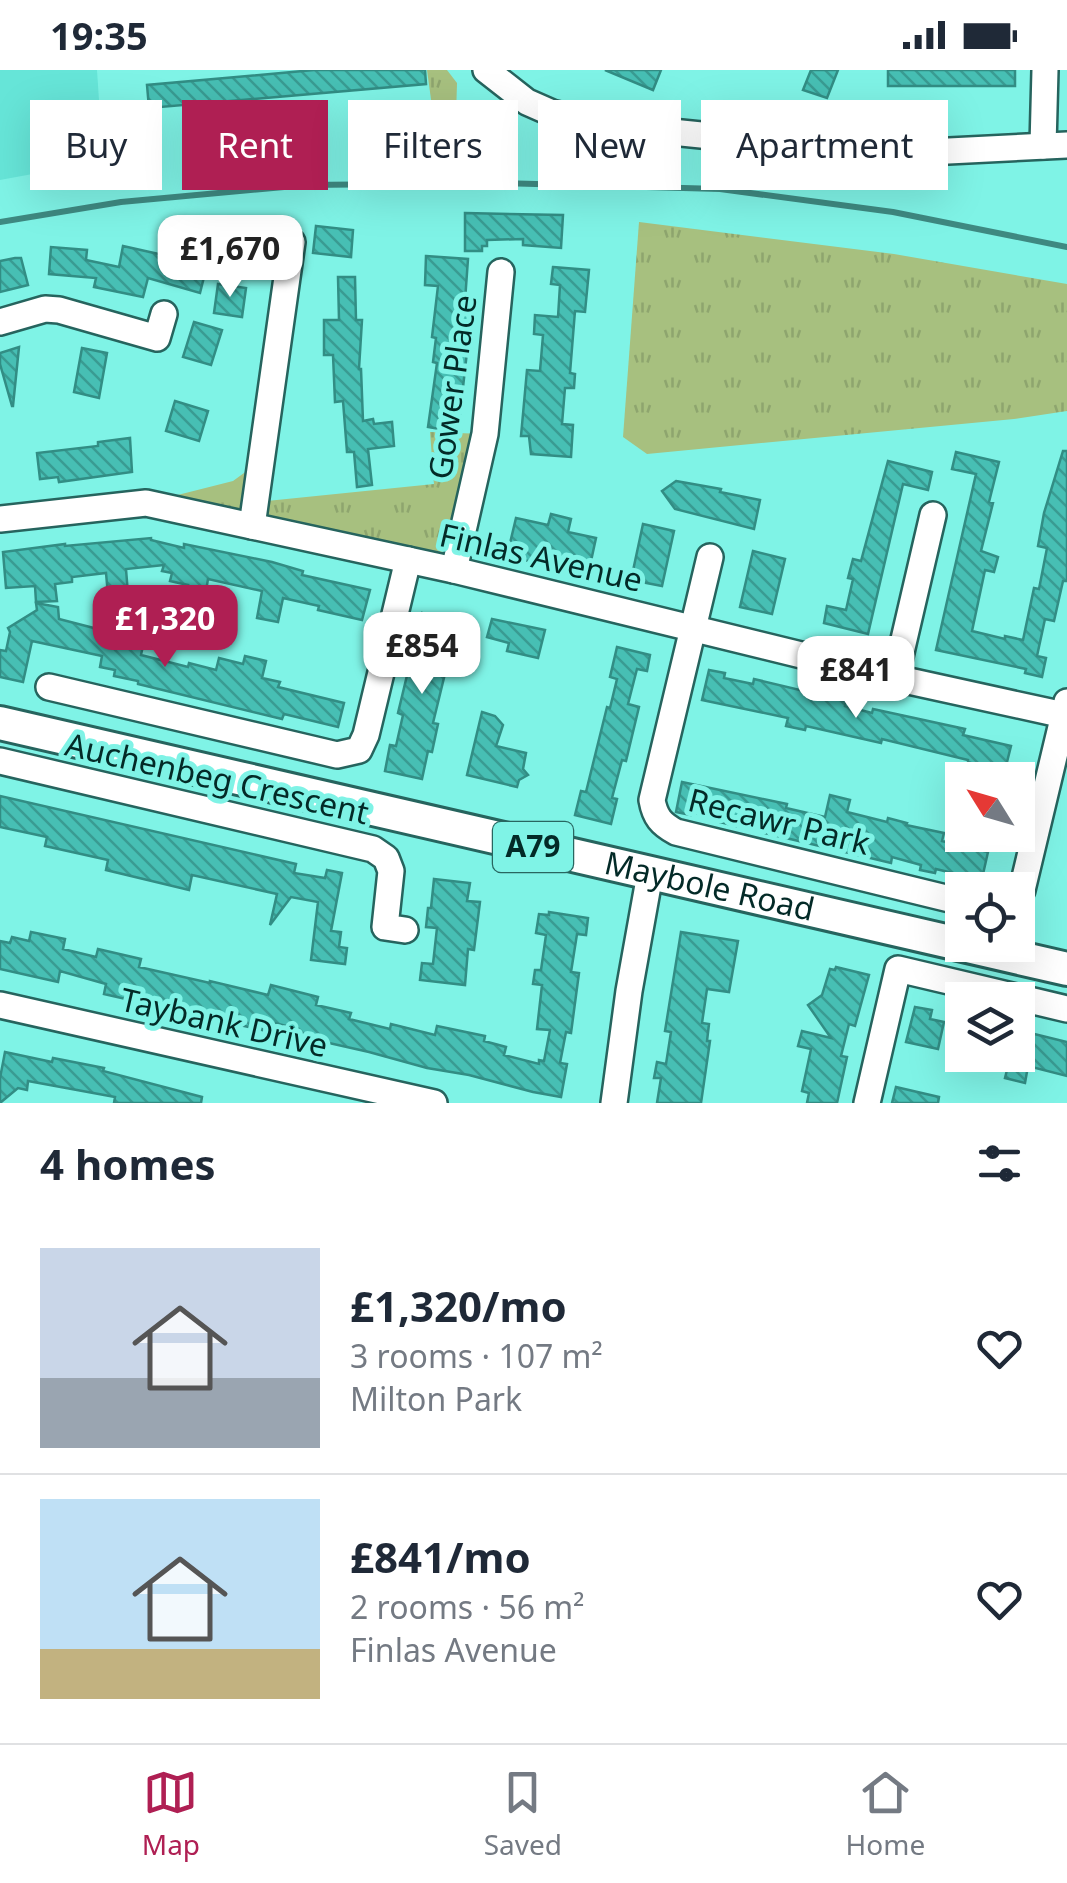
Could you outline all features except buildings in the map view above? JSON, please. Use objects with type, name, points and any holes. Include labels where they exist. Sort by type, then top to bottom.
[{"type":"main road","name":"Maybole Road","points":[[0,723],[1067,970]]},
{"type":"street","points":[[486,70],[527,102],[576,119],[889,154],[1055,146],[1045,70]]},
{"type":"street","points":[[252,526],[292,242]]},
{"type":"street","name":"Gower Place","points":[[454,570],[485,434],[501,272]]},
{"type":"street","points":[[0,322],[46,309],[58,310],[156,338],[164,314]]},
{"type":"street","name":"Finlas Avenue","points":[[0,519],[146,503],[454,570],[895,678],[1065,708]]},
{"type":"street","points":[[895,678],[933,515]]},
{"type":"street","points":[[692,626],[710,556]]},
{"type":"street","points":[[49,687],[337,755],[359,750],[366,735],[408,560]]},
{"type":"street","name":"Recawr Park","points":[[692,626],[652,800],[663,825],[676,832],[945,898]]},
{"type":"street","points":[[1026,872],[1065,708]]},
{"type":"street","name":"Auchenbeg Crescent","points":[[0,761],[373,849],[386,858],[391,871],[385,927],[406,930]]},
{"type":"street","points":[[614,1103],[650,874]]},
{"type":"street","points":[[867,1103],[898,969],[1067,1009]]},
{"type":"street","name":"Taybank Drive","points":[[0,1005],[365,1096],[434,1103]]},
{"type":"shaded area","points":[[0,70],[97,70],[99,100],[30,100],[30,174],[0,180]]},
{"type":"green space","points":[[427,70],[447,70],[457,83],[456,100],[431,100]]},
{"type":"green space","points":[[639,222],[894,254],[1067,284],[1067,411],[647,454],[623,437]]},
{"type":"green space","points":[[430,432],[485,434],[454,570],[146,503],[233,481],[262,460],[257,502],[434,484]]},
{"type":"railway","points":[[0,222],[121,202],[306,185],[499,183],[720,189],[893,212],[1067,247]]}]
